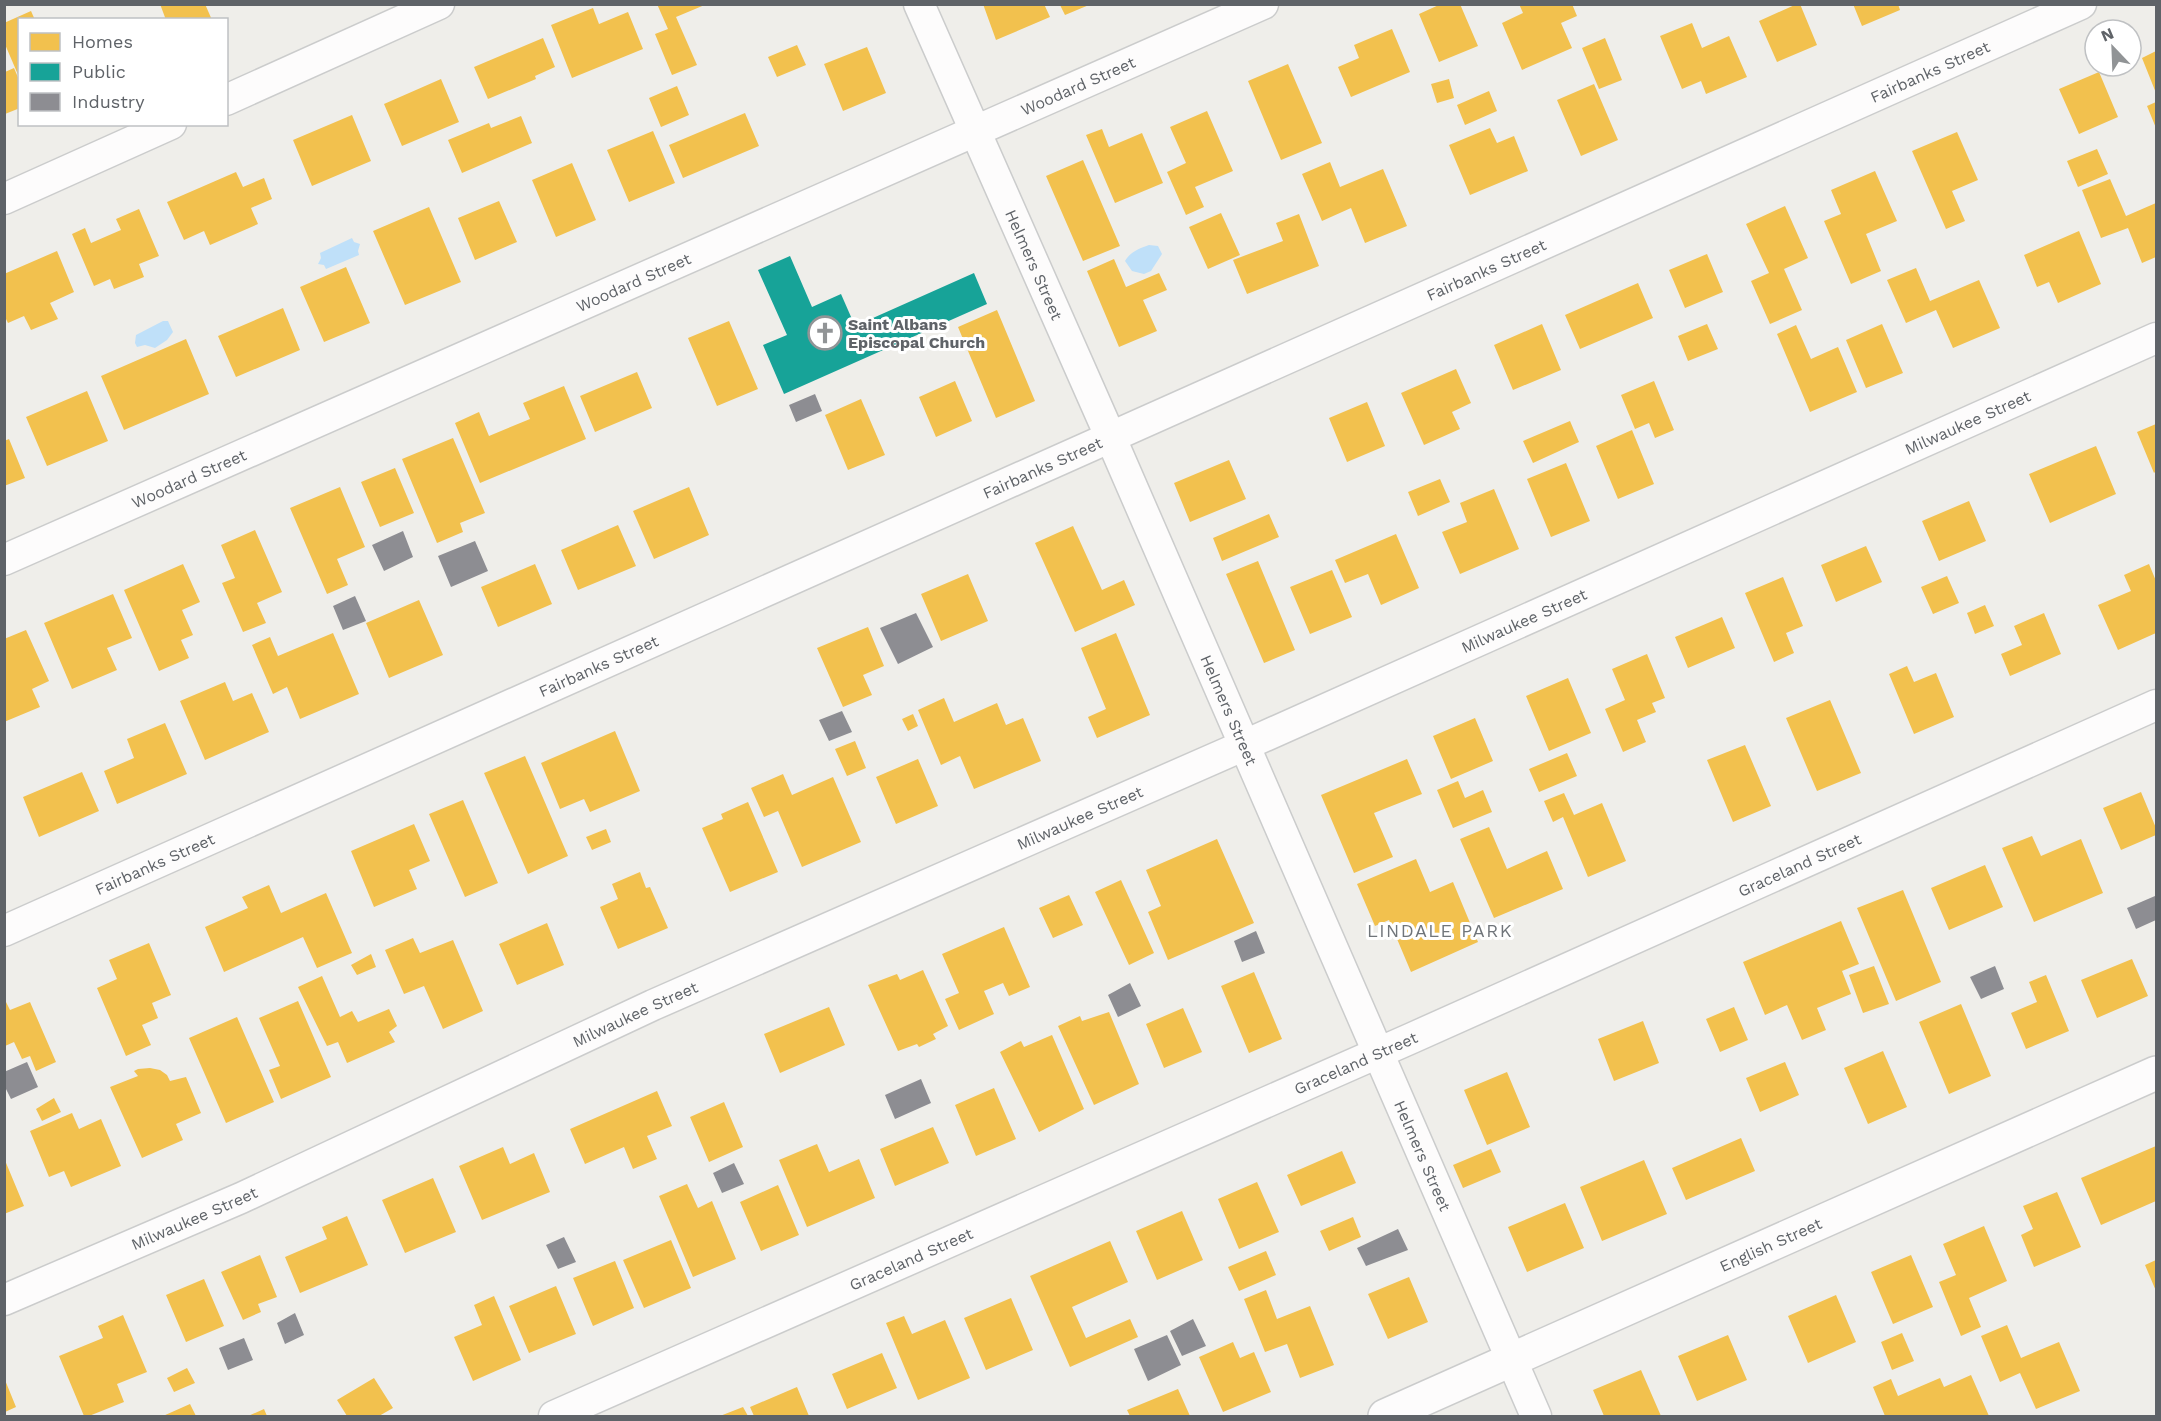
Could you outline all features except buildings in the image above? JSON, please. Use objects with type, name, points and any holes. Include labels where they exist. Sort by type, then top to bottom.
[{"type":"street","points":[[228,99],[439,4]]},
{"type":"street","name":"Helmers Street","points":[[919,4],[1110,436],[1536,1416]]},
{"type":"street","name":"Woodard Street","points":[[4,560],[1263,4]]},
{"type":"street","name":"Fairbanks Street","points":[[4,931],[2081,4]]},
{"type":"street","points":[[4,199],[167,126]]},
{"type":"street","name":"Milwaukee Street","points":[[4,1300],[240,1198],[653,1005],[1245,745],[2157,338]]},
{"type":"street","name":"Graceland Street","points":[[554,1416],[2157,705]]},
{"type":"street","name":"English Street","points":[[1385,1416],[2157,1073]]},
{"type":"water","points":[[352,238],[354,242],[360,244],[359,255],[326,269],[324,265],[318,264],[321,258],[320,253]]},
{"type":"water","points":[[1149,245],[1158,246],[1162,254],[1151,271],[1144,274],[1132,271],[1125,261],[1132,253]]},
{"type":"water","points":[[163,321],[168,321],[173,332],[167,340],[155,348],[145,345],[137,347],[136,335]]},
{"type":"place","name":"Saint Albans Episcopal Church","points":[[825,333]]},
{"type":"district","name":"LINDALE PARK","points":[[1440,931]]}]
